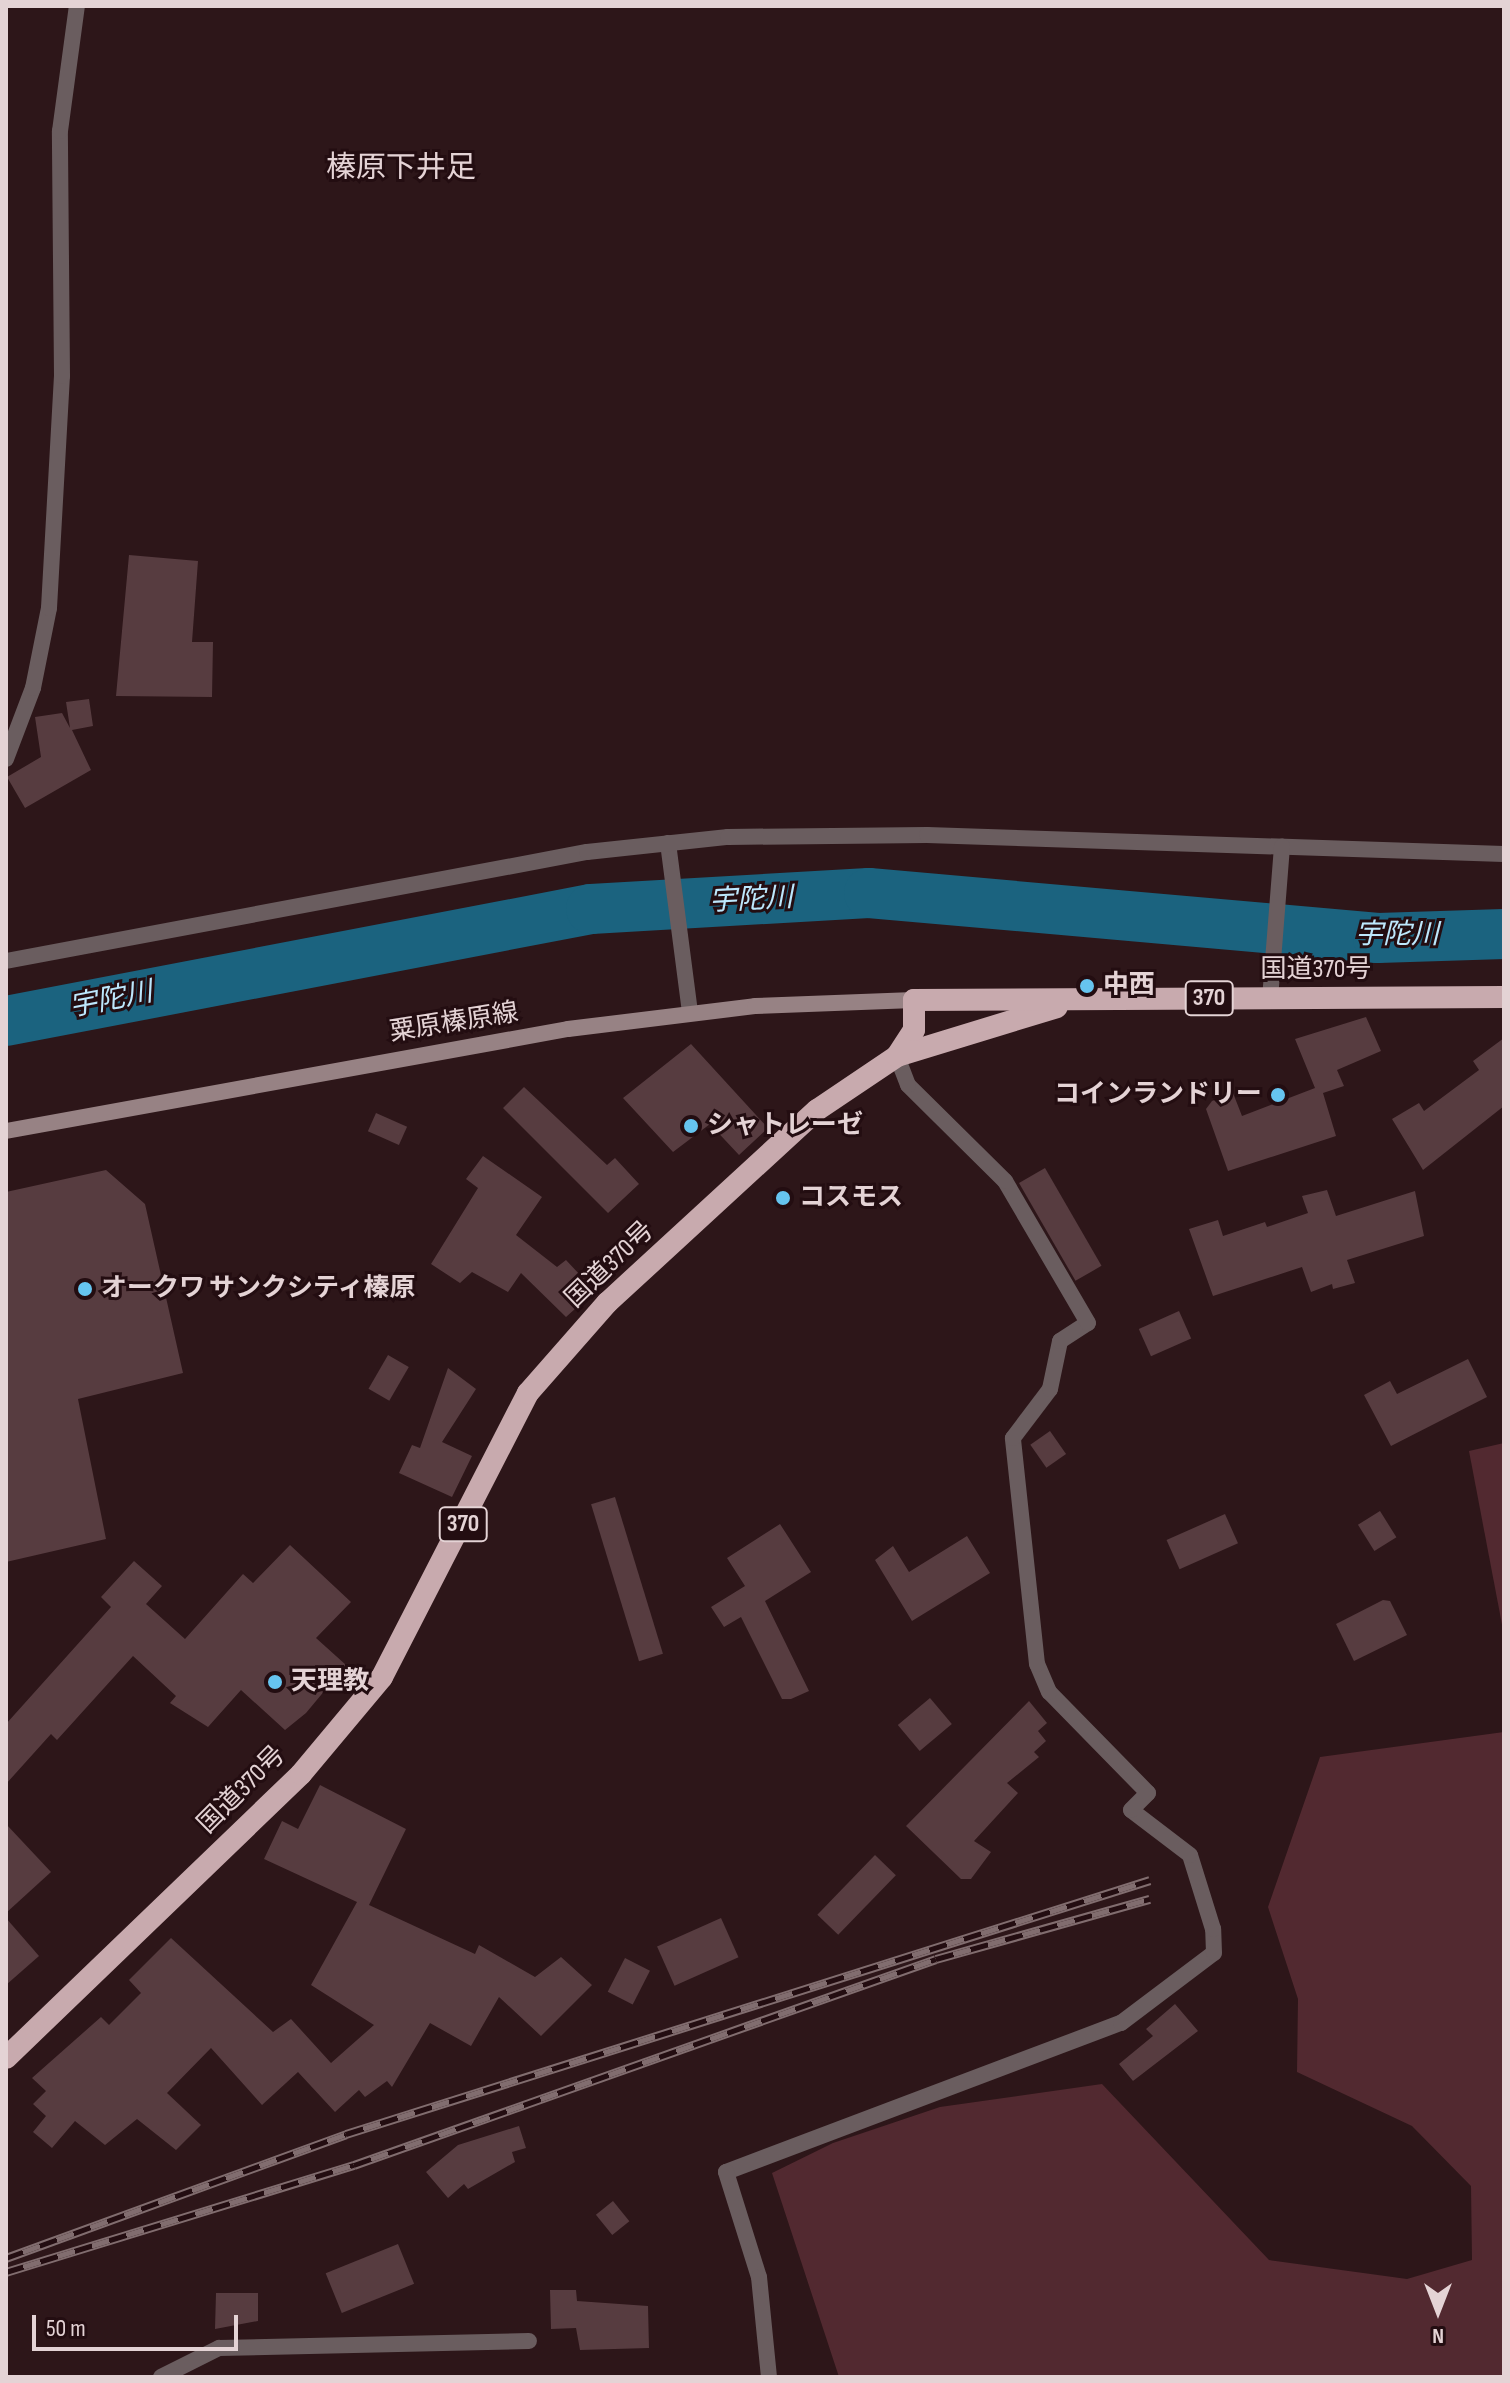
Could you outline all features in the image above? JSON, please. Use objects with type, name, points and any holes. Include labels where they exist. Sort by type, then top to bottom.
[{"type":"highway","name":"国道370号","points":[[914,1000],[1270,989],[1504,997]]},
{"type":"highway","points":[[897,1056],[1011,1017],[1101,996]]},
{"type":"highway","points":[[897,1056],[914,1030],[914,1000]]},
{"type":"highway","name":"国道370号","points":[[6,2058],[301,1774],[382,1677],[528,1393],[607,1303],[817,1110],[897,1056]]},
{"type":"main road","name":"粟原榛原線","points":[[6,1131],[442,1048],[690,1012],[914,1000]]},
{"type":"street","points":[[6,759],[33,688],[49,608],[62,376],[60,131],[77,6]]},
{"type":"street","points":[[6,961],[587,852],[927,835],[1282,851],[1504,854]]},
{"type":"street","points":[[668,847],[690,1012]]},
{"type":"street","points":[[1270,989],[1282,851]]},
{"type":"street","points":[[769,2377],[759,2277],[726,2172],[1121,2023],[1214,1953],[1213,1929],[1190,1855],[1131,1810],[1148,1793],[1049,1692],[1037,1664],[1013,1438],[1050,1389],[1060,1341],[1088,1323],[1005,1181],[908,1085],[897,1056]]},
{"type":"street","points":[[161,2377],[219,2348],[529,2341]]},
{"type":"shaded area","points":[[1504,1443],[1504,1635],[1469,1451]]},
{"type":"shaded area","points":[[1504,1732],[1504,2377],[839,2377],[772,2173],[833,2143],[940,2107],[1102,2084],[1269,2260],[1407,2279],[1472,2260],[1471,2186],[1412,2126],[1297,2072],[1298,1999],[1268,1907],[1320,1757]]},
{"type":"building","points":[[129,555],[198,561],[192,642],[213,642],[212,697],[116,696]]},
{"type":"building","points":[[89,699],[93,726],[72,730],[91,770],[25,808],[7,777],[41,757],[35,717],[62,713],[70,728],[66,702]]},
{"type":"building","points":[[1366,1017],[1381,1051],[1337,1070],[1344,1086],[1323,1093],[1336,1136],[1228,1171],[1206,1109],[1212,1101],[1233,1093],[1242,1116],[1315,1088],[1295,1039]]},
{"type":"building","points":[[1504,1038],[1504,1106],[1423,1170],[1392,1119],[1419,1103],[1424,1111],[1479,1070],[1473,1061]]},
{"type":"building","points":[[691,1044],[768,1128],[739,1155],[710,1124],[673,1152],[623,1098]]},
{"type":"building","points":[[524,1087],[607,1165],[615,1158],[639,1184],[608,1213],[503,1108]]},
{"type":"building","points":[[376,1113],[407,1127],[399,1145],[368,1131]]},
{"type":"building","points":[[483,1156],[542,1197],[516,1235],[557,1267],[566,1260],[595,1291],[566,1317],[521,1273],[508,1292],[472,1272],[460,1283],[431,1264],[478,1188],[466,1179]]},
{"type":"building","points":[[1045,1168],[1102,1266],[1076,1281],[1019,1183]]},
{"type":"building","name":"オークワ サンクシティ榛原","points":[[106,1170],[145,1204],[183,1373],[78,1399],[106,1539],[6,1562],[6,1192]]},
{"type":"building","points":[[1327,1190],[1336,1216],[1415,1191],[1424,1236],[1347,1260],[1355,1283],[1333,1289],[1332,1284],[1311,1292],[1302,1267],[1213,1296],[1189,1229],[1218,1220],[1223,1236],[1265,1222],[1267,1227],[1308,1213],[1302,1196]]},
{"type":"building","points":[[1179,1311],[1191,1338],[1151,1356],[1139,1329]]},
{"type":"building","points":[[388,1355],[409,1367],[389,1401],[368,1389]]},
{"type":"building","points":[[1468,1359],[1487,1397],[1391,1446],[1364,1395],[1390,1381],[1397,1394]]},
{"type":"building","points":[[448,1368],[476,1389],[442,1442],[472,1456],[452,1497],[399,1473],[412,1445],[420,1448]]},
{"type":"building","points":[[1050,1431],[1066,1454],[1046,1468],[1030,1445]]},
{"type":"building","points":[[615,1497],[663,1654],[639,1661],[591,1504]]},
{"type":"building","points":[[1380,1511],[1396,1537],[1374,1551],[1358,1525]]},
{"type":"building","points":[[1225,1514],[1238,1543],[1180,1569],[1167,1540]]},
{"type":"building","points":[[780,1524],[811,1572],[765,1601],[809,1691],[791,1699],[782,1699],[741,1617],[724,1627],[711,1607],[745,1586],[727,1558]]},
{"type":"building","points":[[967,1536],[990,1573],[912,1621],[875,1560],[893,1546],[909,1572]]},
{"type":"building","points":[[290,1545],[351,1602],[316,1638],[346,1665],[306,1713],[285,1730],[241,1690],[208,1727],[170,1703],[176,1696],[133,1656],[57,1740],[51,1734],[6,1784],[6,1724],[111,1607],[101,1597],[134,1561],[162,1586],[146,1604],[185,1639],[243,1574],[253,1583]]},
{"type":"building","points":[[1383,1600],[1390,1601],[1407,1635],[1354,1661],[1336,1624]]},
{"type":"building","points":[[930,1698],[952,1724],[920,1751],[898,1725]]},
{"type":"building","points":[[1029,1701],[1047,1723],[1038,1731],[1046,1741],[1034,1752],[1039,1757],[1007,1783],[1018,1793],[974,1841],[991,1852],[971,1879],[961,1879],[906,1826]]},
{"type":"building","points":[[320,1785],[406,1829],[369,1905],[475,1954],[479,1945],[535,1977],[561,1957],[592,1985],[541,2036],[499,1997],[471,2046],[430,2023],[392,2087],[387,2081],[365,2097],[359,2090],[335,2112],[298,2072],[262,2105],[211,2048],[167,2093],[201,2125],[176,2150],[137,2119],[105,2145],[75,2121],[52,2148],[33,2132],[46,2116],[33,2104],[46,2091],[32,2078],[101,2017],[109,2025],[141,1993],[129,1980],[171,1938],[273,2032],[291,2019],[331,2063],[374,2025],[311,1985],[357,1902],[264,1859],[282,1821],[298,1829]]},
{"type":"building","points":[[6,1824],[51,1872],[6,1913]]},
{"type":"building","points":[[875,1855],[896,1875],[838,1935],[817,1915]]},
{"type":"building","points":[[6,1918],[39,1956],[6,1985]]},
{"type":"building","points":[[721,1918],[738,1957],[675,1986],[657,1946]]},
{"type":"building","points":[[625,1958],[650,1971],[633,2005],[608,1992]]},
{"type":"building","points":[[1175,2004],[1198,2031],[1133,2081],[1119,2064],[1153,2036],[1146,2029]]},
{"type":"building","points":[[519,2126],[526,2148],[512,2152],[515,2162],[468,2189],[464,2184],[448,2198],[426,2172],[458,2145]]},
{"type":"building","points":[[613,2201],[629,2221],[612,2235],[596,2215]]},
{"type":"building","points":[[398,2244],[414,2284],[342,2313],[326,2273]]},
{"type":"building","points":[[550,2290],[576,2290],[577,2301],[648,2306],[649,2348],[580,2350],[576,2328],[551,2329]]},
{"type":"building","points":[[216,2293],[258,2293],[258,2321],[215,2329]]},
{"type":"waterway","name":"宇陀川","points":[[6,1021],[591,909],[869,893],[1378,938],[1504,934]]},
{"type":"railway","points":[[6,2258],[346,2134],[1150,1880]]},
{"type":"railway","points":[[6,2272],[354,2165],[936,1959],[1150,1899]]},
{"type":"place","name":"中西","points":[[1087,986]]},
{"type":"place","name":"コインランドリー","points":[[1278,1095]]},
{"type":"place","name":"シャトレーゼ","points":[[691,1126]]},
{"type":"place","name":"コスモス","points":[[783,1198]]},
{"type":"place","name":"オークワ サンクシティ榛原","points":[[85,1289]]},
{"type":"place","name":"天理教","points":[[275,1682]]},
{"type":"district","name":"榛原下井足","points":[[401,168]]}]
